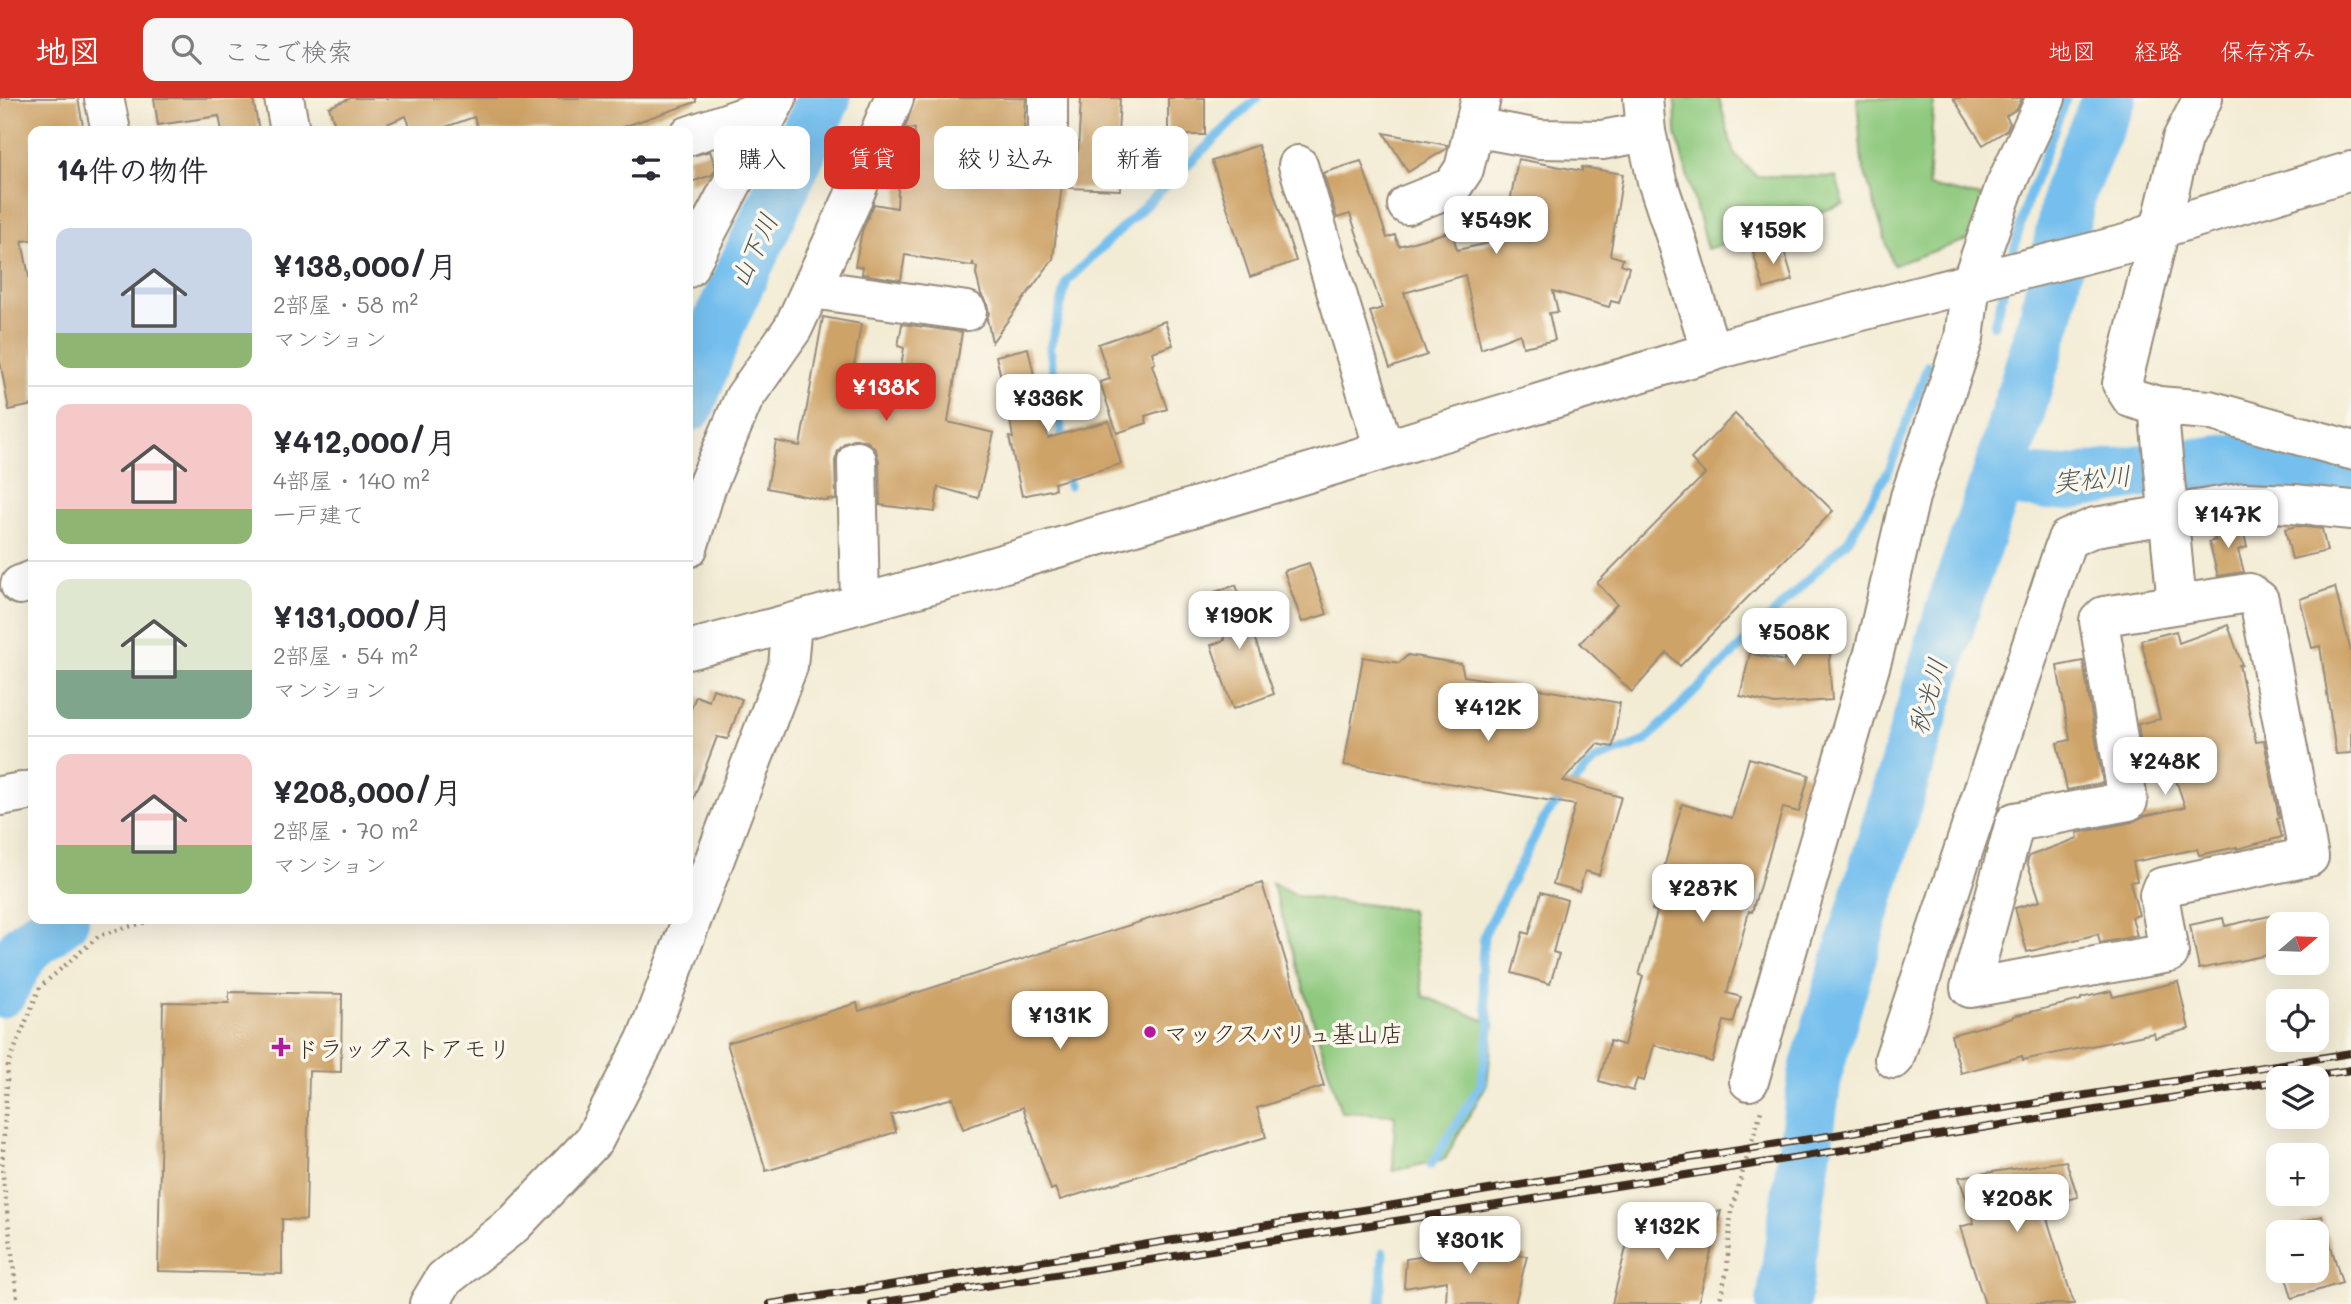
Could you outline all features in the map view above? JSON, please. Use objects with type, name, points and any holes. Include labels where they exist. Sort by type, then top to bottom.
[{"type":"street","points":[[104,98],[110,126]]},
{"type":"street","points":[[693,531],[706,488],[744,398],[793,328],[894,98]]},
{"type":"street","points":[[1048,98],[1048,126]]},
{"type":"street","points":[[1749,1081],[1874,653],[1910,497],[1964,338],[2005,186],[2046,98]]},
{"type":"street","points":[[2203,98],[2182,139],[2144,236],[2122,384],[2131,398],[2159,415],[2210,410],[2351,450]]},
{"type":"street","points":[[693,134],[774,103]]},
{"type":"street","points":[[693,258],[774,103]]},
{"type":"street","points":[[1406,205],[1452,187],[1464,169],[1478,112],[1539,139],[1602,140],[1645,115],[1657,181],[1711,352]]},
{"type":"street","points":[[1298,165],[1384,449]]},
{"type":"street","points":[[693,649],[860,604],[1260,488],[1711,352],[2144,236],[2351,171]]},
{"type":"street","points":[[812,289],[967,311]]},
{"type":"street","points":[[2159,415],[2177,604]]},
{"type":"street","points":[[857,461],[860,604]]},
{"type":"street","points":[[1894,1059],[2067,539],[2095,527],[2245,502],[2351,510]]},
{"type":"street","points":[[2249,593],[2259,600],[2309,857],[2162,887],[2159,895],[2169,953],[1969,988],[2015,822],[2128,801],[2099,621],[2104,616],[2177,604],[2249,593]]},
{"type":"street","points":[[693,916],[788,666],[792,623]]},
{"type":"street","points":[[0,796],[28,791]]},
{"type":"street","points":[[429,1304],[444,1279],[514,1224],[594,1140],[646,1040],[690,924]]},
{"type":"path","points":[[17,1297],[2,1168],[8,1065],[40,987],[100,935],[138,924]]},
{"type":"path","points":[[1719,1304],[1727,1269],[1731,1211],[1768,1090],[1749,1081]]},
{"type":"green space","points":[[1675,98],[1719,98],[1734,154],[1756,176],[1836,177],[1844,204],[1707,249],[1676,133]]},
{"type":"green space","points":[[1857,98],[1934,98],[1928,186],[1986,198],[1973,238],[1893,265],[1862,163]]},
{"type":"green space","points":[[1272,883],[1298,896],[1411,910],[1423,996],[1494,1024],[1487,1084],[1445,1159],[1393,1171],[1395,1115],[1341,1112]]},
{"type":"building","points":[[0,98],[78,98],[83,126],[28,126],[28,240],[22,241],[28,272],[28,406],[9,410],[0,361]]},
{"type":"building","points":[[154,98],[253,98],[258,126],[221,126],[219,116],[158,125]]},
{"type":"building","points":[[351,98],[696,98],[696,102],[626,126],[477,126],[474,117],[448,126],[410,126],[406,116],[382,126],[335,126],[329,107]]},
{"type":"building","points":[[915,98],[1026,98],[1024,126],[934,126],[934,189],[1061,189],[1053,259],[992,342],[987,304],[981,294],[977,267],[973,262],[972,266],[905,255],[901,280],[862,274],[863,267],[855,266],[862,231],[874,204],[897,208],[898,189],[920,189],[920,126],[906,126]]},
{"type":"building","points":[[1081,98],[1120,98],[1118,126],[1092,126],[1092,189],[1078,188]]},
{"type":"building","points":[[1168,98],[1205,98],[1205,135],[1188,135],[1188,126],[1168,126]]},
{"type":"building","points":[[1953,98],[2022,98],[2017,109],[2006,116],[2010,123],[2007,130],[1983,145]]},
{"type":"building","points":[[1384,133],[1447,145],[1446,149],[1408,172]]},
{"type":"building","points":[[1258,145],[1296,261],[1250,277],[1212,161]]},
{"type":"building","points":[[710,151],[714,172],[712,175],[693,181],[693,156]]},
{"type":"building","points":[[1518,159],[1582,171],[1582,167],[1623,174],[1610,255],[1623,259],[1621,264],[1629,267],[1619,303],[1611,301],[1609,307],[1553,291],[1558,312],[1549,313],[1555,340],[1523,347],[1520,334],[1481,349],[1465,275],[1404,293],[1427,355],[1390,368],[1370,312],[1382,308],[1350,214],[1337,218],[1323,173],[1361,161],[1387,238],[1395,235],[1399,246],[1452,231],[1457,250],[1503,240]]},
{"type":"building","points":[[1782,243],[1793,280],[1764,289],[1753,252]]},
{"type":"building","points":[[823,317],[861,324],[850,390],[896,398],[904,348],[898,346],[902,324],[962,332],[948,422],[994,433],[978,498],[938,487],[935,512],[880,505],[879,461],[876,450],[868,442],[857,439],[845,443],[838,451],[835,461],[836,500],[828,501],[767,488],[776,441],[800,446]]},
{"type":"building","points":[[1165,321],[1173,345],[1152,352],[1155,363],[1152,365],[1167,409],[1145,416],[1147,423],[1117,433],[1100,382],[1110,379],[1098,344]]},
{"type":"building","points":[[1028,348],[1048,438],[1109,421],[1121,464],[1054,483],[1055,489],[1022,496],[1009,437],[1013,438],[1008,407],[996,356]]},
{"type":"building","points":[[1735,414],[1833,511],[1680,666],[1667,653],[1632,692],[1580,643],[1617,604],[1597,583],[1705,474],[1691,459]]},
{"type":"building","points":[[2242,525],[2247,547],[2238,550],[2244,572],[2218,576],[2209,542],[2215,540],[2212,531]]},
{"type":"building","points":[[2296,526],[2322,529],[2327,551],[2292,559],[2285,529]]},
{"type":"building","points":[[1309,563],[1327,614],[1302,622],[1284,571]]},
{"type":"building","points":[[1236,585],[1274,694],[1233,709],[1211,645],[1225,640],[1209,594]]},
{"type":"building","points":[[2335,587],[2351,652],[2351,753],[2336,754],[2320,646],[2312,648],[2300,599]]},
{"type":"building","points":[[1794,618],[1836,628],[1829,660],[1832,700],[1775,704],[1740,696],[1750,653],[1784,661]]},
{"type":"building","points":[[2228,625],[2242,665],[2239,665],[2256,742],[2264,741],[2282,837],[2237,849],[2199,855],[2197,849],[2133,862],[2137,881],[2130,882],[2139,915],[2132,917],[2137,936],[2100,943],[2098,934],[2027,952],[2015,908],[2040,901],[2027,862],[2029,856],[2078,838],[2077,833],[2132,822],[2144,816],[2185,807],[2165,747],[2142,752],[2138,724],[2160,719],[2141,640],[2176,631],[2179,643]]},
{"type":"building","points":[[1408,655],[1461,664],[1464,676],[1620,703],[1613,747],[1597,744],[1563,781],[1621,797],[1599,875],[1585,871],[1579,891],[1553,884],[1575,805],[1344,765],[1363,657],[1399,663]]},
{"type":"building","points":[[2083,661],[2103,783],[2067,790],[2057,743],[2070,740],[2057,666]]},
{"type":"building","points":[[713,689],[742,699],[728,739],[717,737],[693,800],[693,704],[696,696],[709,701]]},
{"type":"building","points":[[1749,758],[1809,775],[1799,812],[1783,808],[1752,912],[1749,911],[1727,993],[1741,997],[1733,1023],[1724,1021],[1712,1062],[1654,1045],[1644,1081],[1637,1079],[1633,1091],[1599,1081],[1610,1041],[1624,1045],[1643,976],[1639,975],[1657,912],[1652,910],[1682,804],[1732,818]]},
{"type":"building","points":[[1262,883],[1324,1086],[1257,1108],[1266,1137],[1060,1200],[1055,1188],[1051,1190],[1023,1107],[963,1129],[953,1098],[891,1115],[896,1132],[766,1171],[727,1043],[857,1003],[859,1011]]},
{"type":"building","points":[[1541,892],[1567,900],[1553,952],[1559,954],[1550,984],[1512,973],[1523,932],[1529,934]]},
{"type":"building","points":[[2266,917],[2266,955],[2199,969],[2190,925],[2223,918],[2225,926]]},
{"type":"building","points":[[2178,982],[2189,1029],[2155,1038],[2154,1033],[2023,1060],[2022,1056],[1961,1073],[1951,1035],[2081,998],[2111,991],[2113,997]]},
{"type":"building","points":[[229,992],[342,994],[341,1072],[309,1071],[306,1220],[282,1219],[282,1274],[158,1271],[163,1002],[229,1003]]},
{"type":"building","points":[[2066,1161],[2078,1197],[2043,1206],[2074,1304],[1985,1304],[1960,1227],[1974,1223],[1959,1177]]},
{"type":"building","points":[[1721,1211],[1698,1304],[1612,1304],[1631,1228]]},
{"type":"building","points":[[2329,1239],[2342,1283],[2292,1298],[2288,1283],[2329,1283]]},
{"type":"building","points":[[1451,1252],[1527,1256],[1515,1304],[1446,1304],[1447,1281],[1404,1288],[1406,1259]]},
{"type":"waterway","name":"山下川","points":[[693,392],[719,323],[824,98]]},
{"type":"waterway","points":[[1063,443],[1050,348],[1067,281],[1257,98]]},
{"type":"waterway","points":[[2011,262],[2024,211],[2066,98]]},
{"type":"waterway","name":"秋光川","points":[[1783,1304],[1816,1070],[1955,601],[1998,479],[2047,314],[2070,190],[2109,98]]},
{"type":"waterway","points":[[1994,325],[2005,286]]},
{"type":"waterway","points":[[1431,1165],[1481,1084],[1490,1028],[1481,974],[1484,935],[1546,815],[1595,760],[1645,741],[1849,539],[1890,468],[1928,365]]},
{"type":"waterway","name":"実松川","points":[[1998,479],[2063,484],[2143,471],[2247,459],[2351,484]]},
{"type":"waterway","points":[[1066,467],[1069,486]]},
{"type":"waterway","name":"山下川","points":[[0,991],[24,949],[56,924]]},
{"type":"waterway","points":[[1380,1304],[1383,1252]]},
{"type":"railway","points":[[770,1304],[2351,1053]]},
{"type":"railway","points":[[2329,1073],[2351,1070]]},
{"type":"railway","points":[[872,1304],[2266,1083]]},
{"type":"place","name":"マックスバリュ基山店","points":[[1150,1032]]},
{"type":"place","name":"ドラッグストアモリ","points":[[281,1047]]}]
